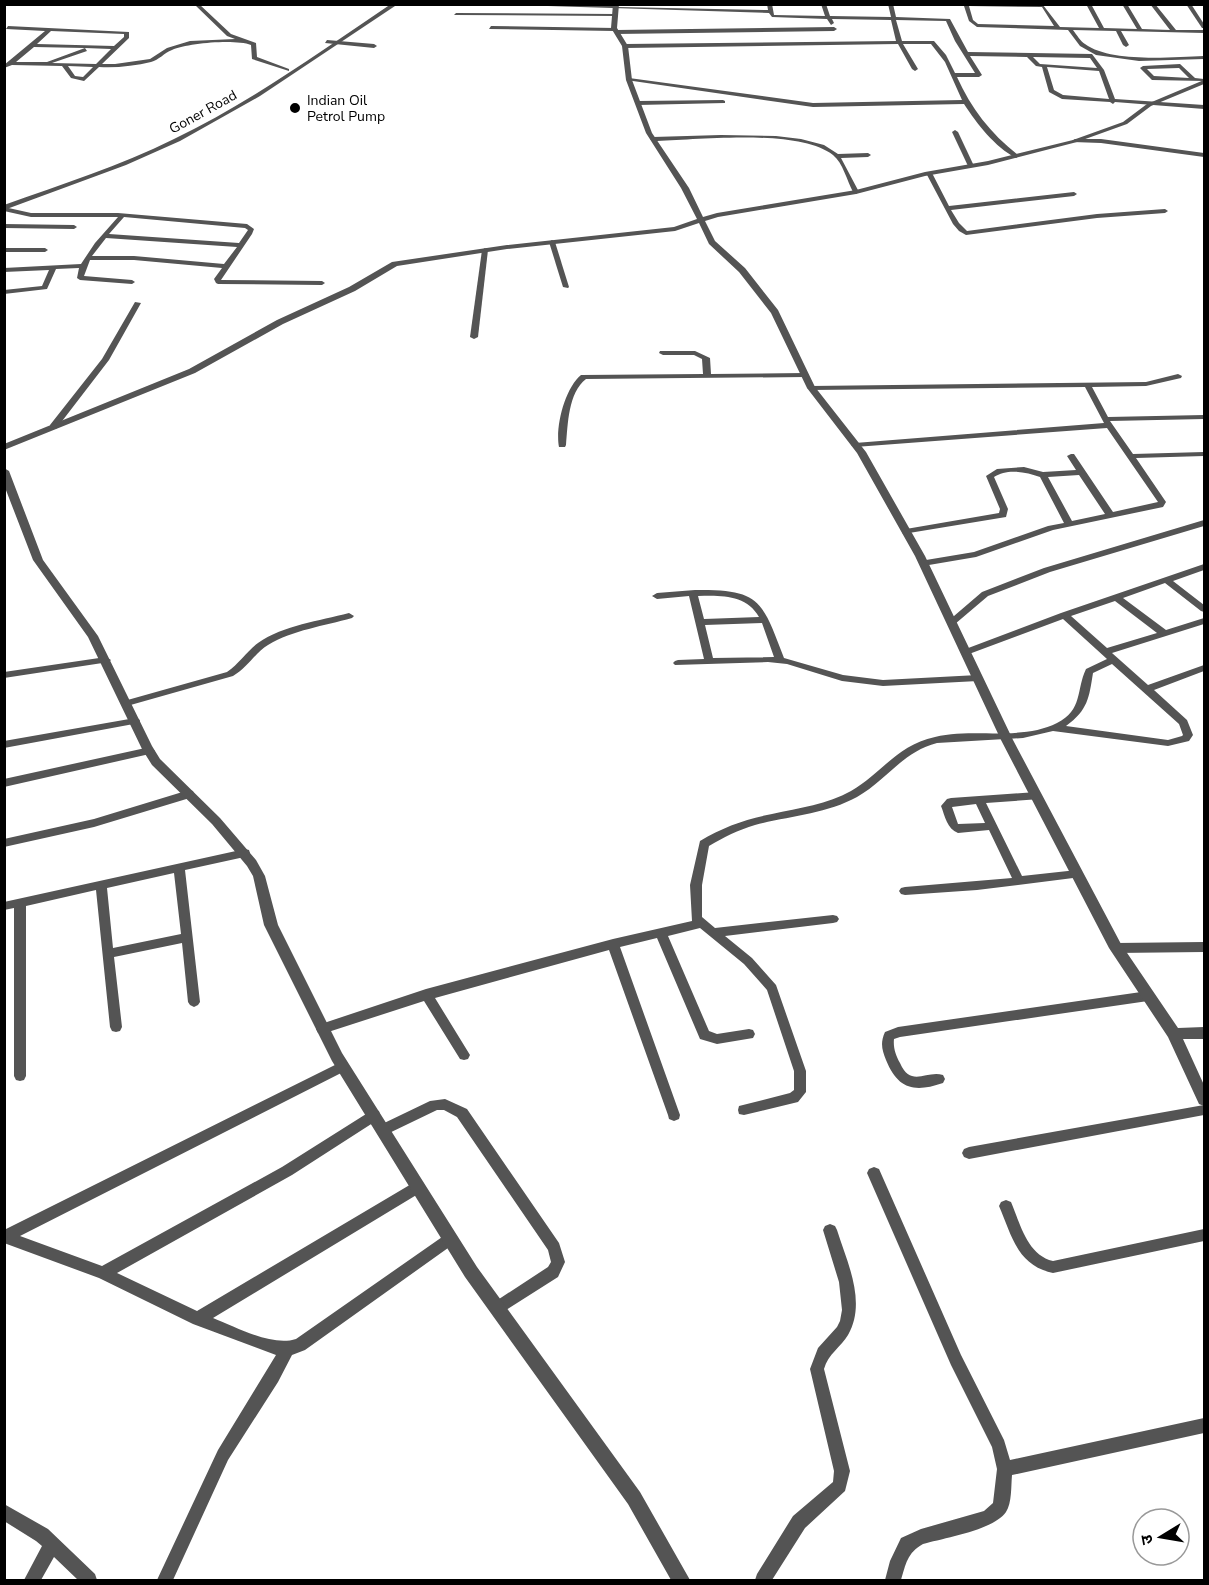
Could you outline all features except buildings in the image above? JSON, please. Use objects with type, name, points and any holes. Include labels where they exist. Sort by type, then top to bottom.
[{"type":"street","points":[[196,4],[203,7],[229,34],[254,44],[252,55],[258,61],[287,70]]},
{"type":"street","name":"Goner Road","points":[[4,201],[114,160],[190,128],[287,70],[389,4]]},
{"type":"street","name":"Goner Road","points":[[4,209],[124,164],[206,125],[287,77],[331,42],[396,4]]},
{"type":"street","points":[[482,4],[673,13],[738,10],[827,17],[948,20],[979,75],[955,75]]},
{"type":"street","points":[[769,4],[773,23]]},
{"type":"street","points":[[823,4],[834,29],[837,43]]},
{"type":"street","points":[[890,4],[899,41],[915,69]]},
{"type":"street","points":[[903,4],[1042,5],[1058,28]]},
{"type":"street","points":[[1088,4],[1103,30]]},
{"type":"street","points":[[1124,4],[1140,30]]},
{"type":"street","points":[[1152,4],[1174,31]]},
{"type":"street","points":[[1188,4],[1204,27]]},
{"type":"street","points":[[966,5],[973,24],[1036,28],[1204,32]]},
{"type":"street","points":[[1006,13],[1008,6]]},
{"type":"street","points":[[456,14],[616,9]]},
{"type":"street","points":[[616,9],[615,31],[625,46],[629,80],[653,140],[685,188],[712,242],[742,270],[775,312],[811,388],[855,445],[906,532],[1036,796],[1116,948],[1174,1034],[1204,1100]]},
{"type":"street","points":[[707,10],[708,22]]},
{"type":"street","points":[[738,10],[743,30]]},
{"type":"street","points":[[1008,20],[1013,27]]},
{"type":"street","points":[[8,27],[127,33],[127,37],[87,77],[81,79],[73,77],[64,64]]},
{"type":"street","points":[[491,28],[615,31],[834,29]]},
{"type":"street","points":[[1036,28],[1040,34]]},
{"type":"street","points":[[4,67],[51,29]]},
{"type":"street","points":[[1070,29],[1082,45],[1094,54],[1113,102]]},
{"type":"street","points":[[1118,30],[1126,45]]},
{"type":"street","points":[[929,33],[932,42],[955,75],[967,102],[981,122],[1016,156]]},
{"type":"street","points":[[11,63],[98,66],[142,62],[152,60],[169,49],[198,41],[245,40]]},
{"type":"street","points":[[331,42],[374,46]]},
{"type":"street","points":[[625,46],[932,42]]},
{"type":"street","points":[[34,45],[114,48]]},
{"type":"street","points":[[46,64],[93,47]]},
{"type":"street","points":[[966,54],[1094,54],[1139,59],[1204,58]]},
{"type":"street","points":[[1028,54],[1035,64],[1044,66],[1101,70]]},
{"type":"street","points":[[1044,66],[1051,91],[1057,96],[1149,105],[1204,107]]},
{"type":"street","points":[[1194,80],[1182,67],[1143,68],[1152,78],[1204,81]]},
{"type":"street","points":[[629,80],[813,105],[967,102]]},
{"type":"street","points":[[4,447],[192,371],[280,322],[352,289],[395,264],[485,250],[675,229],[700,219],[856,192],[929,173],[1016,156],[1075,141],[1125,123],[1149,105],[1204,81]]},
{"type":"street","points":[[638,103],[723,102]]},
{"type":"street","points":[[955,132],[971,166]]},
{"type":"street","points":[[653,140],[759,136],[805,143],[837,156],[868,155]]},
{"type":"street","points":[[1075,141],[1101,141],[1204,155]]},
{"type":"street","points":[[837,156],[856,192]]},
{"type":"street","points":[[114,160],[124,164]]},
{"type":"street","points":[[929,173],[949,208],[957,228],[966,232],[1097,216],[1165,211]]},
{"type":"street","points":[[949,208],[1074,194]]},
{"type":"street","points":[[4,209],[31,215],[122,216],[247,226],[251,229],[217,279],[218,282],[322,283]]},
{"type":"street","points":[[122,216],[89,258],[80,278],[85,281],[132,282]]},
{"type":"street","points":[[4,226],[74,227]]},
{"type":"street","points":[[104,236],[242,245]]},
{"type":"street","points":[[552,242],[566,287]]},
{"type":"street","points":[[4,250],[45,250]]},
{"type":"street","points":[[474,337],[485,250]]},
{"type":"street","points":[[89,258],[134,258],[226,266]]},
{"type":"street","points":[[4,270],[84,266]]},
{"type":"street","points":[[4,292],[45,288],[53,268]]},
{"type":"street","points":[[53,427],[105,360],[137,303]]},
{"type":"street","points":[[663,353],[701,354],[706,358],[707,375]]},
{"type":"street","points":[[562,445],[567,406],[579,379],[594,375],[805,375]]},
{"type":"street","points":[[811,388],[1088,386],[1146,384],[1178,376]]},
{"type":"street","points":[[923,563],[976,554],[1069,524],[1152,508],[1162,502],[1107,422],[1088,386]]},
{"type":"street","points":[[855,445],[1107,422],[1204,417]]},
{"type":"street","points":[[1131,456],[1204,454]]},
{"type":"street","points":[[1071,456],[1110,515]]},
{"type":"street","points":[[906,532],[1003,515],[1004,509],[990,476],[992,472],[1031,469],[1043,474],[1082,472]]},
{"type":"street","points":[[4,471],[38,560],[93,636],[156,762],[245,853],[259,876],[270,925],[343,1066],[450,1239],[634,1497],[681,1581]]},
{"type":"street","points":[[1043,474],[1069,524]]},
{"type":"street","points":[[952,622],[985,594],[1047,570],[1203,525]]},
{"type":"street","points":[[966,652],[1064,615],[1204,567]]},
{"type":"street","points":[[1166,580],[1204,609]]},
{"type":"street","points":[[657,596],[721,593],[746,598],[758,608],[765,620],[780,660]]},
{"type":"street","points":[[693,594],[709,661]]},
{"type":"street","points":[[1116,597],[1164,633]]},
{"type":"street","points":[[744,1110],[794,1098],[800,1092],[800,1071],[772,988],[762,975],[699,924],[696,919],[694,908],[700,855],[704,844],[737,826],[848,797],[921,744],[1052,728],[1168,743],[1185,739],[1188,729],[1183,722],[1064,615]]},
{"type":"street","points":[[127,703],[231,674],[240,669],[259,646],[274,638],[349,616]]},
{"type":"street","points":[[699,622],[765,620]]},
{"type":"street","points":[[1052,728],[1075,714],[1081,704],[1089,671],[1110,655],[1164,633],[1204,621]]},
{"type":"street","points":[[4,675],[106,660]]},
{"type":"street","points":[[678,663],[780,660],[862,682],[978,678]]},
{"type":"street","points":[[1147,689],[1204,668]]},
{"type":"street","points":[[4,745],[135,721]]},
{"type":"street","points":[[4,783],[150,751]]},
{"type":"street","points":[[4,843],[94,823],[189,794]]},
{"type":"street","points":[[992,826],[958,829],[946,809],[947,803],[1036,796]]},
{"type":"street","points":[[979,800],[1019,881]]},
{"type":"street","points":[[4,906],[101,887],[245,853]]},
{"type":"street","points":[[179,869],[194,1002]]},
{"type":"street","points":[[905,891],[1077,874]]},
{"type":"street","points":[[101,887],[116,1027]]},
{"type":"street","points":[[20,903],[20,1076]]},
{"type":"street","points":[[712,933],[833,919]]},
{"type":"street","points":[[322,1029],[426,994],[613,944],[699,924]]},
{"type":"street","points":[[661,933],[704,1035],[717,1039],[749,1034]]},
{"type":"street","points":[[108,954],[187,937]]},
{"type":"street","points":[[613,944],[674,1115]]},
{"type":"street","points":[[1116,948],[1204,948]]},
{"type":"street","points":[[426,994],[464,1055]]},
{"type":"street","points":[[939,1079],[913,1083],[903,1079],[897,1073],[887,1046],[889,1036],[898,1032],[1148,996]]},
{"type":"street","points":[[1174,1034],[1204,1033]]},
{"type":"street","points":[[5,1237],[343,1066]]},
{"type":"street","points":[[383,1130],[435,1105],[454,1107],[462,1113],[554,1247],[558,1262],[553,1272],[498,1308]]},
{"type":"street","points":[[969,1152],[1204,1110]]},
{"type":"street","points":[[103,1273],[287,1171],[374,1115]]},
{"type":"street","points":[[874,1173],[956,1360],[999,1445],[1005,1469],[1000,1507],[988,1518],[921,1537],[907,1544],[897,1561],[893,1581]]},
{"type":"street","points":[[198,1319],[418,1187]]},
{"type":"street","points":[[1006,1206],[1028,1253],[1042,1266],[1053,1267],[1204,1235]]},
{"type":"street","points":[[763,1581],[799,1522],[813,1507],[834,1494],[840,1485],[842,1471],[817,1369],[819,1358],[844,1330],[850,1316],[850,1303],[830,1230]]},
{"type":"street","points":[[5,1237],[103,1273],[198,1319],[275,1348],[287,1349],[300,1345],[336,1321],[450,1239]]},
{"type":"street","points":[[165,1581],[222,1456],[240,1423],[276,1374],[287,1349]]},
{"type":"street","points":[[1005,1469],[1204,1426]]},
{"type":"street","points":[[4,1512],[52,1544],[88,1581]]},
{"type":"street","points":[[32,1581],[52,1544]]},
{"type":"place","name":"Indian Oil Petrol Pump","points":[[295,108]]}]
